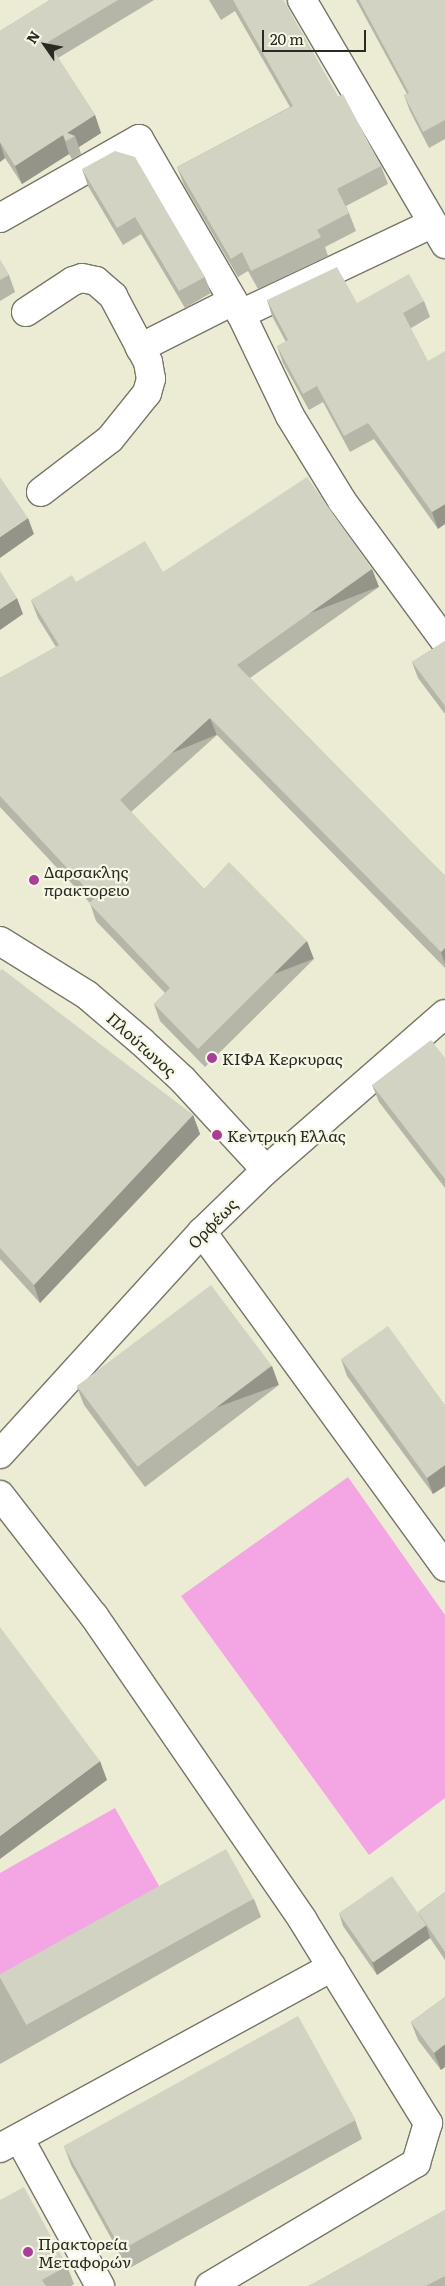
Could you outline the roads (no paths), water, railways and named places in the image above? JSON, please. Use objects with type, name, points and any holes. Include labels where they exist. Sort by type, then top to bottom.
[{"type":"street","points":[[140,348],[237,307],[441,239],[302,0]]},
{"type":"street","points":[[0,218],[139,139],[237,307],[290,416],[342,501],[445,641]]},
{"type":"street","points":[[26,312],[73,281],[82,278],[96,281],[113,296],[140,348],[151,378],[147,393],[134,412],[110,439],[41,492]]},
{"type":"street","name":"Πλούτωνος","points":[[0,942],[87,996],[142,1042],[183,1080],[266,1170]]},
{"type":"street","name":"Ορφέως","points":[[0,1454],[202,1232],[266,1170],[445,1014]]},
{"type":"street","points":[[202,1232],[445,1567]]},
{"type":"street","points":[[0,1495],[94,1616],[332,1967],[428,2123],[416,2163],[210,2286]]},
{"type":"street","points":[[100,2286],[10,2143],[332,1967]]},
{"type":"place","name":"Δαρσακλης πρακτορειο","points":[[34,880]]},
{"type":"place","name":"ΚΙΦΑ Κερκυρας","points":[[212,1058]]},
{"type":"place","name":"Κεντρικη Ελλας","points":[[217,1135]]},
{"type":"place","name":"Πρακτορεία Μεταφορών","points":[[28,2252]]}]
